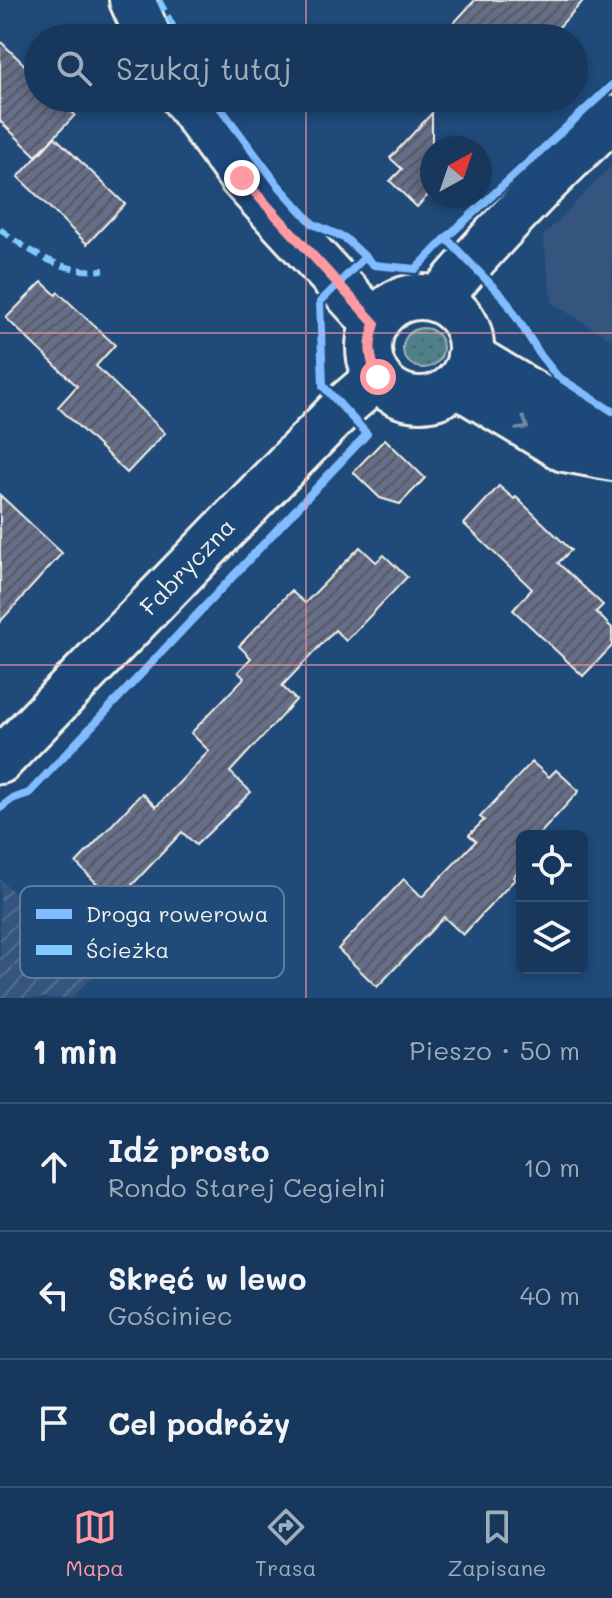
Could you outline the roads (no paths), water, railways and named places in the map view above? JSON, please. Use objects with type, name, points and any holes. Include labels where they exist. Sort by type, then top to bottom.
[{"type":"street","points":[[132,0],[143,24]]},
{"type":"street","points":[[194,112],[242,178],[375,324]]},
{"type":"street","points":[[438,300],[557,169],[612,118]]},
{"type":"street","points":[[409,298],[438,300],[453,309],[464,322],[471,338],[463,370],[445,393],[416,399],[401,395],[388,388],[378,377],[370,360],[369,341],[375,324],[395,303],[409,298]]},
{"type":"street","points":[[463,370],[601,434],[612,445]]},
{"type":"street","points":[[463,370],[564,449],[612,458]]},
{"type":"street","name":"Fabryczna","points":[[0,761],[343,407],[378,377]]}]
